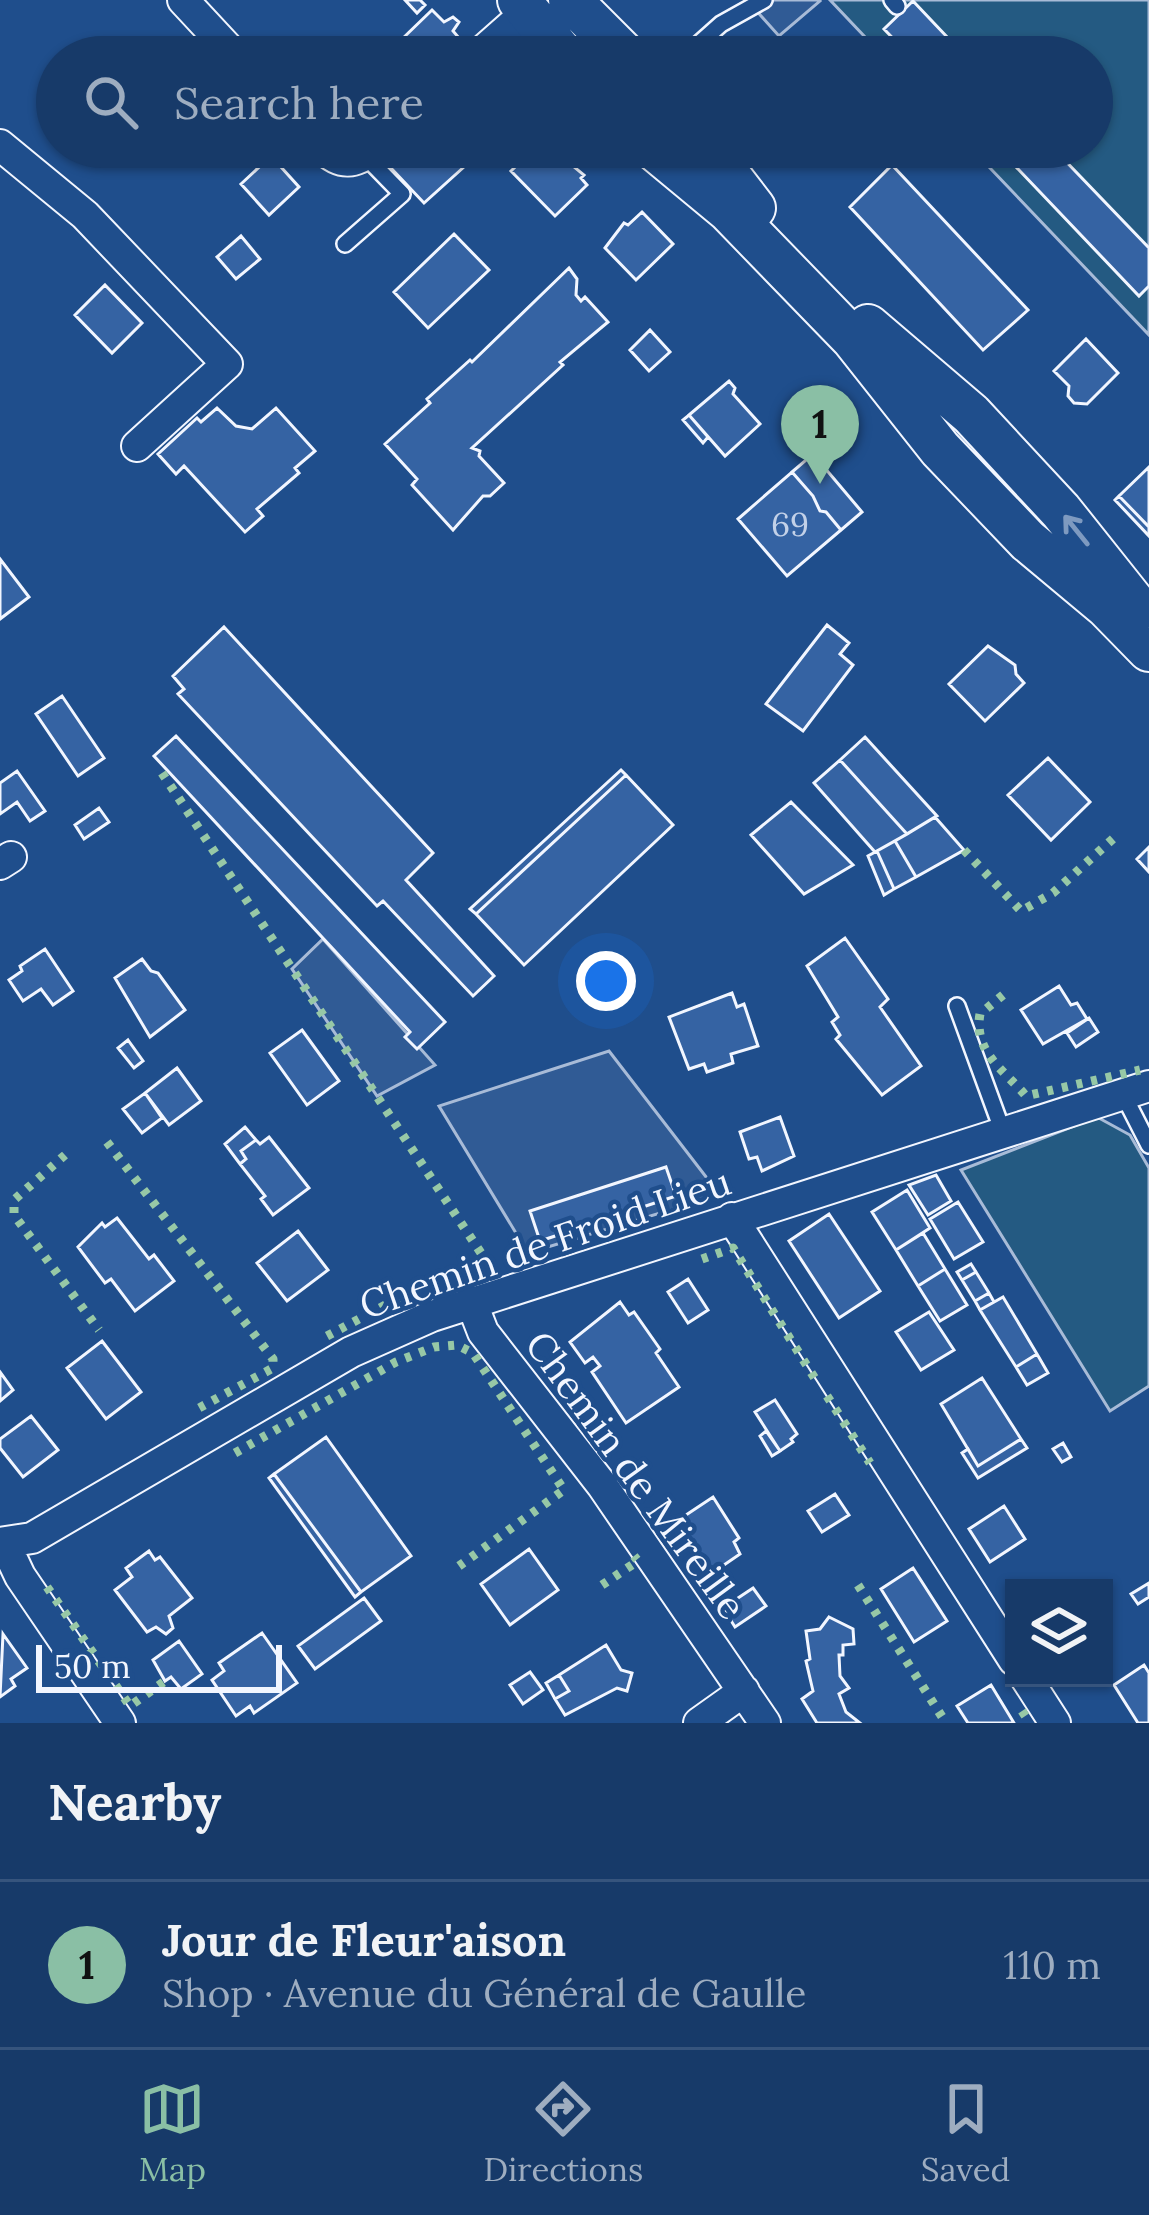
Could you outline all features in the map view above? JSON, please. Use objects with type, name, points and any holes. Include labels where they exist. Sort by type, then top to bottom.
[{"type":"main road","points":[[571,0],[597,36]]},
{"type":"main road","points":[[523,6],[548,36]]},
{"type":"main road","points":[[677,168],[728,210],[836,322],[1006,518],[1149,650]]},
{"type":"main road","points":[[723,168],[758,213],[872,331],[961,404],[995,439],[1149,622]]},
{"type":"main road","points":[[962,471],[995,439]]},
{"type":"main road","points":[[1006,518],[1039,486]]},
{"type":"street","points":[[183,0],[216,36]]},
{"type":"street","points":[[495,36],[523,6]]},
{"type":"street","points":[[0,145],[85,215],[227,364],[137,446]]},
{"type":"street","name":"Chemin de Froid Lieu","points":[[2,1546],[32,1538],[351,1352],[471,1301],[1136,1090]]},
{"type":"street","points":[[732,1218],[1005,1646]]},
{"type":"street","name":"Chemin de Mireille","points":[[471,1301],[483,1333],[602,1485],[765,1723]]},
{"type":"street","points":[[2,1546],[120,1723]]},
{"type":"street","points":[[1032,1687],[1055,1723]]},
{"type":"street","points":[[698,1723],[744,1691]]},
{"type":"lane","points":[[708,36],[764,0]]},
{"type":"lane","points":[[345,244],[402,194],[382,168]]},
{"type":"lane","points":[[957,1006],[1003,1132]]},
{"type":"lane","points":[[1136,1090],[1149,1145]]},
{"type":"shaded area","points":[[759,0],[820,1],[779,36],[754,8]]},
{"type":"shaded area","points":[[830,0],[1149,0],[1149,335],[990,168],[1113,168],[1113,36],[864,36]]},
{"type":"shaded area","points":[[323,939],[435,1065],[377,1096],[292,969]]},
{"type":"shaded area","points":[[609,1051],[720,1195],[528,1253],[439,1106]]},
{"type":"shaded area","points":[[1097,1117],[1130,1135],[1149,1168],[1149,1386],[1110,1411],[961,1170]]},
{"type":"building","points":[[405,0],[420,0],[425,5],[417,13]]},
{"type":"building","points":[[913,1],[946,36],[891,36],[884,29]]},
{"type":"building","points":[[432,10],[444,22],[453,17],[459,22],[453,31],[457,36],[405,36]]},
{"type":"building","points":[[258,168],[282,168],[299,187],[269,215],[241,184]]},
{"type":"building","points":[[391,168],[463,168],[424,203]]},
{"type":"building","points":[[576,168],[587,185],[555,216],[511,171]]},
{"type":"building","points":[[889,168],[895,168],[1028,310],[983,350],[850,207]]},
{"type":"building","points":[[1017,168],[1072,168],[1149,248],[1149,286],[1139,296]]},
{"type":"building","points":[[642,212],[673,244],[636,280],[605,248],[624,223],[628,225]]},
{"type":"building","points":[[454,234],[489,270],[428,328],[394,292]]},
{"type":"building","points":[[241,236],[260,259],[236,279],[217,257]]},
{"type":"building","points":[[569,268],[577,279],[576,295],[581,301],[585,297],[608,322],[472,448],[480,451],[479,456],[504,483],[490,496],[483,496],[453,530],[412,485],[417,479],[385,444]]},
{"type":"building","points":[[105,285],[142,323],[112,353],[75,315]]},
{"type":"building","points":[[650,330],[670,352],[649,371],[630,350]]},
{"type":"building","points":[[1086,339],[1118,373],[1087,404],[1074,403],[1068,396],[1069,386],[1054,371]]},
{"type":"building","points":[[729,381],[735,388],[733,394],[760,424],[725,456],[689,415]]},
{"type":"building","points":[[217,408],[236,426],[252,429],[276,408],[315,451],[295,468],[299,473],[257,509],[263,516],[245,532],[184,466],[176,474],[158,454],[197,418],[201,422]]},
{"type":"building","points":[[689,415],[708,437],[703,443],[683,420]]},
{"type":"building","points":[[813,454],[862,512],[841,530],[820,511],[792,472]]},
{"type":"building","points":[[1149,467],[1149,527],[1119,496]]},
{"type":"building","points":[[792,472],[820,511],[841,530],[787,576],[738,519]]},
{"type":"building","points":[[1119,496],[1149,527],[1149,536],[1115,500]]},
{"type":"building","points":[[0,559],[29,597],[0,619]]},
{"type":"building","points":[[827,625],[849,643],[840,654],[853,665],[803,731],[766,704]]},
{"type":"building","points":[[224,627],[433,853],[406,880],[494,976],[473,996],[383,901],[377,906],[178,694],[184,689],[173,676]]},
{"type":"building","points":[[988,646],[1015,665],[1024,683],[985,721],[949,684]]},
{"type":"building","points":[[62,696],[104,758],[78,776],[36,714]]},
{"type":"building","points":[[176,736],[445,1022],[417,1049],[405,1037],[410,1032],[154,756]]},
{"type":"building","points":[[865,737],[937,816],[907,834],[840,760]]},
{"type":"building","points":[[1048,758],[1090,802],[1051,840],[1008,795]]},
{"type":"building","points":[[840,760],[907,834],[875,852],[814,783]]},
{"type":"building","points":[[621,770],[626,775],[476,914],[470,909]]},
{"type":"building","points":[[17,771],[45,811],[30,821],[17,802],[0,814],[0,783]]},
{"type":"building","points":[[626,775],[673,825],[524,965],[476,914]]},
{"type":"building","points":[[791,802],[853,865],[804,894],[751,835]]},
{"type":"building","points":[[99,808],[109,822],[84,839],[75,825]]},
{"type":"building","points":[[935,817],[964,850],[916,877],[895,841]]},
{"type":"building","points":[[895,841],[916,877],[894,889],[877,851]]},
{"type":"building","points":[[1149,847],[1149,872],[1137,859]]},
{"type":"building","points":[[877,851],[894,889],[884,895],[868,856]]},
{"type":"building","points":[[845,938],[888,999],[880,1007],[921,1066],[882,1095],[836,1039],[840,1035],[832,1022],[838,1017],[807,966]]},
{"type":"building","points":[[45,949],[73,991],[53,1005],[41,989],[23,1001],[9,980]]},
{"type":"building","points":[[142,959],[185,1010],[150,1037],[115,978]]},
{"type":"building","points":[[1059,986],[1087,1019],[1043,1044],[1021,1010]]},
{"type":"building","points":[[732,993],[737,1007],[744,1004],[758,1046],[731,1054],[733,1063],[707,1072],[704,1064],[689,1069],[669,1017]]},
{"type":"building","points":[[1089,1018],[1098,1032],[1076,1047],[1067,1033]]},
{"type":"building","points":[[302,1030],[339,1081],[307,1105],[270,1053]]},
{"type":"building","points":[[128,1040],[143,1061],[134,1068],[118,1048]]},
{"type":"building","points":[[177,1068],[201,1101],[169,1125],[145,1093]]},
{"type":"building","points":[[145,1093],[162,1118],[142,1133],[123,1109]]},
{"type":"building","points":[[780,1117],[794,1156],[762,1171],[757,1157],[749,1159],[740,1132]]},
{"type":"building","points":[[245,1127],[256,1140],[241,1151],[246,1159],[240,1164],[225,1144]]},
{"type":"building","points":[[269,1137],[309,1188],[273,1215],[261,1199],[265,1196],[240,1164],[246,1159],[241,1151]]},
{"type":"building","points":[[666,1167],[676,1196],[540,1241],[530,1211]]},
{"type":"building","points":[[936,1175],[951,1201],[928,1215],[909,1185]]},
{"type":"building","points":[[907,1190],[930,1228],[896,1250],[872,1212]]},
{"type":"building","points":[[958,1202],[983,1242],[954,1259],[930,1219]]},
{"type":"building","points":[[829,1214],[880,1291],[839,1318],[789,1241]]},
{"type":"building","points":[[117,1218],[149,1259],[154,1255],[174,1281],[135,1311],[111,1279],[105,1283],[78,1247],[102,1223],[105,1227]]},
{"type":"building","points":[[298,1231],[328,1270],[287,1301],[257,1263]]},
{"type":"building","points":[[923,1233],[945,1269],[918,1286],[896,1250]]},
{"type":"building","points":[[971,1264],[976,1272],[962,1280],[957,1272]]},
{"type":"building","points":[[945,1269],[967,1305],[940,1321],[918,1286]]},
{"type":"building","points":[[976,1272],[989,1293],[975,1301],[962,1280]]},
{"type":"building","points":[[688,1279],[708,1310],[688,1323],[668,1292]]},
{"type":"building","points":[[989,1293],[994,1302],[980,1310],[975,1301]]},
{"type":"building","points":[[1003,1297],[1037,1354],[1016,1367],[980,1310]]},
{"type":"building","points":[[620,1302],[629,1315],[634,1312],[660,1349],[656,1353],[679,1387],[626,1423],[592,1372],[600,1366],[593,1357],[585,1363],[570,1342]]},
{"type":"building","points":[[929,1312],[954,1350],[921,1370],[896,1332]]},
{"type":"building","points":[[102,1341],[141,1392],[106,1419],[67,1368]]},
{"type":"building","points":[[1037,1354],[1048,1373],[1027,1385],[1016,1367]]},
{"type":"building","points":[[0,1372],[13,1390],[0,1401]]},
{"type":"building","points":[[982,1378],[1021,1439],[978,1466],[941,1404]]},
{"type":"building","points":[[775,1400],[797,1434],[780,1451],[755,1412]]},
{"type":"building","points":[[31,1416],[58,1450],[23,1477],[0,1448],[0,1439]]},
{"type":"building","points":[[766,1431],[780,1451],[772,1456],[760,1436]]},
{"type":"building","points":[[326,1437],[411,1556],[361,1592],[274,1474]]},
{"type":"building","points":[[1021,1439],[1027,1448],[978,1478],[962,1453],[968,1449],[978,1466]]},
{"type":"building","points":[[1063,1443],[1071,1457],[1062,1462],[1053,1449]]},
{"type":"building","points":[[274,1474],[361,1592],[355,1597],[269,1478]]},
{"type":"building","points":[[835,1494],[849,1515],[822,1532],[808,1511]]},
{"type":"building","points":[[713,1497],[739,1538],[734,1542],[740,1554],[708,1576],[674,1523]]},
{"type":"building","points":[[1004,1506],[1025,1539],[990,1562],[969,1529]]},
{"type":"building","points":[[529,1549],[558,1590],[510,1625],[481,1584]]},
{"type":"building","points":[[149,1551],[155,1560],[160,1557],[192,1598],[169,1616],[173,1628],[166,1634],[156,1627],[147,1632],[115,1590],[132,1577],[126,1568]]},
{"type":"building","points":[[913,1568],[947,1621],[914,1642],[881,1589]]},
{"type":"building","points":[[1149,1583],[1149,1597],[1138,1604],[1131,1594]]},
{"type":"building","points":[[753,1588],[766,1606],[735,1627],[723,1608]]},
{"type":"building","points":[[364,1598],[381,1621],[315,1669],[298,1646]]},
{"type":"building","points":[[829,1617],[853,1629],[854,1644],[843,1645],[843,1655],[839,1655],[840,1676],[849,1688],[839,1694],[846,1712],[860,1723],[817,1723],[802,1699],[813,1691],[806,1631],[820,1629]]},
{"type":"building","points":[[262,1633],[297,1683],[254,1713],[250,1706],[236,1716],[212,1680],[224,1671],[219,1663]]},
{"type":"building","points":[[3,1634],[27,1668],[11,1679],[15,1686],[0,1697]]},
{"type":"building","points":[[179,1641],[202,1674],[181,1689],[171,1677],[165,1681],[153,1660]]},
{"type":"building","points":[[606,1645],[621,1670],[632,1673],[627,1691],[617,1688],[565,1715],[555,1699],[569,1691],[559,1675]]},
{"type":"building","points":[[1144,1665],[1149,1673],[1149,1723],[1138,1723],[1114,1685]]},
{"type":"building","points":[[530,1672],[543,1690],[523,1704],[510,1685]]},
{"type":"building","points":[[559,1675],[569,1691],[555,1699],[546,1683]]},
{"type":"building","points":[[991,1685],[1014,1723],[968,1723],[957,1706]]},
{"type":"hedge","points":[[162,773],[485,1259]]},
{"type":"hedge","points":[[964,850],[1021,911],[1053,893],[1116,836]]},
{"type":"hedge","points":[[1003,995],[980,1014],[981,1039],[1026,1096],[1140,1070]]},
{"type":"hedge","points":[[107,1142],[273,1359],[273,1368],[199,1408]]},
{"type":"hedge","points":[[65,1155],[14,1200],[14,1215],[99,1330]]},
{"type":"hedge","points":[[702,1259],[733,1248],[819,1385]]},
{"type":"hedge","points":[[327,1336],[423,1285],[463,1270]]},
{"type":"hedge","points":[[235,1453],[396,1362],[434,1347],[457,1345],[473,1353],[564,1490],[459,1566]]},
{"type":"hedge","points":[[827,1396],[870,1463]]},
{"type":"hedge","points":[[602,1585],[638,1561],[634,1556]]},
{"type":"hedge","points":[[858,1585],[946,1723]]},
{"type":"hedge","points":[[47,1587],[130,1706],[165,1681]]},
{"type":"hedge","points":[[1022,1711],[1030,1723]]},
{"type":"place","name":"Jour de Fleur'aison","points":[[820,484]]}]
